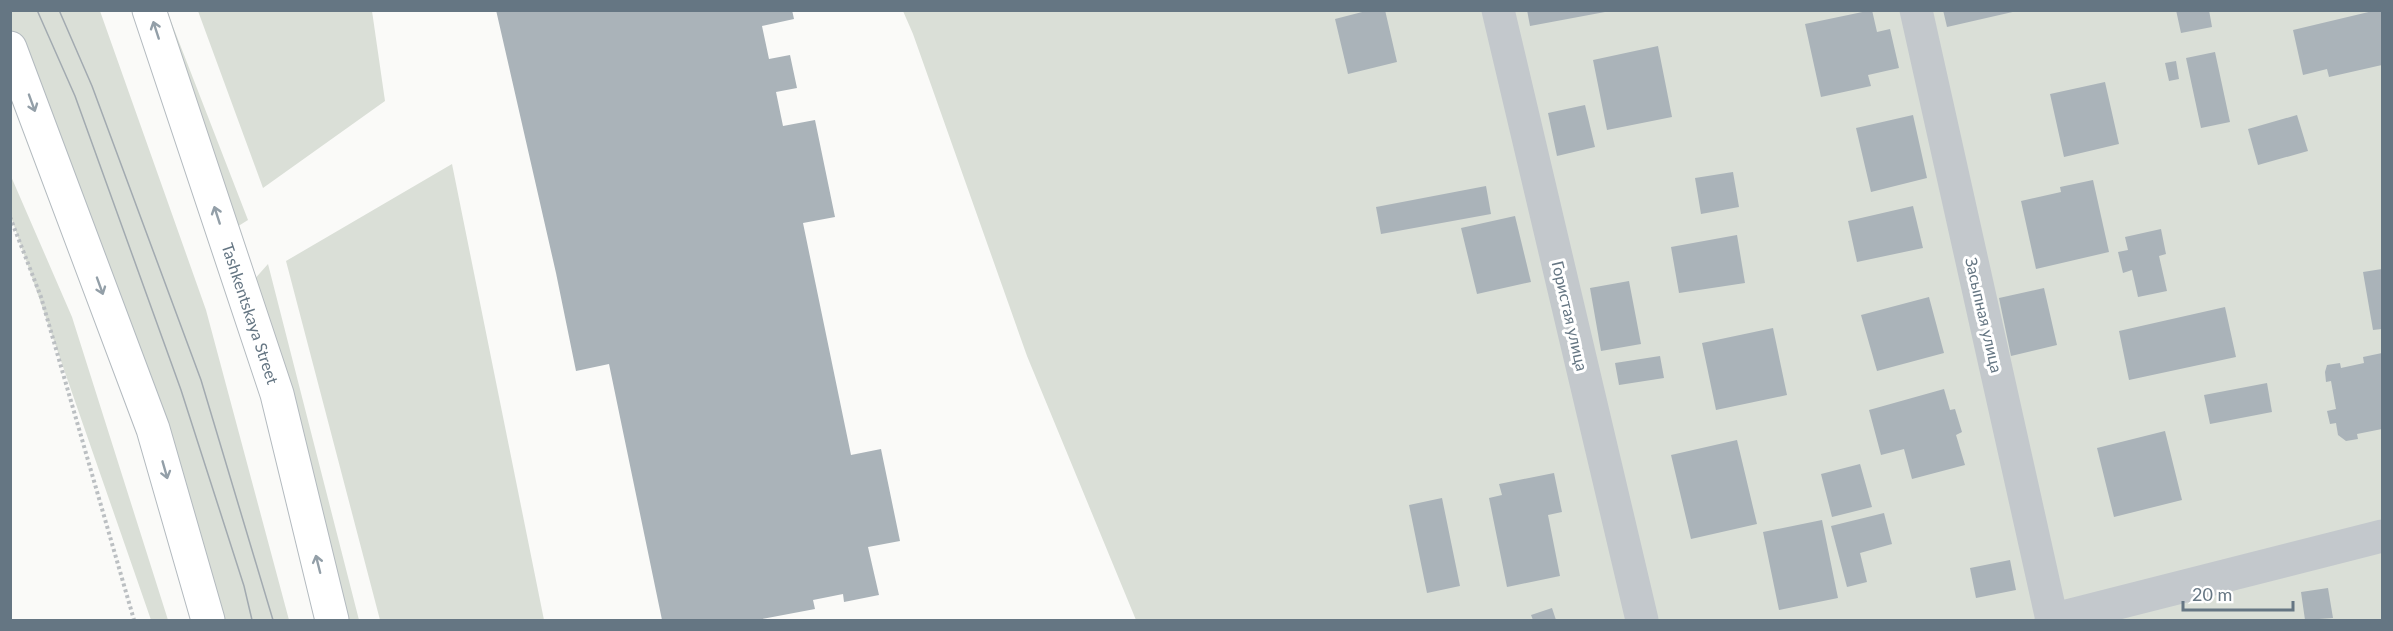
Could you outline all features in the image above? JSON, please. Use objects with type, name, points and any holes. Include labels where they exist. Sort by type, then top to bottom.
[{"type":"main road","name":"Tashkentskaya Street","points":[[149,10],[277,394],[332,621]]},
{"type":"main road","points":[[10,48],[153,429],[208,621]]},
{"type":"street","name":"Гористая улица","points":[[1498,10],[1642,621]]},
{"type":"street","name":"Засыпная улица","points":[[1916,10],[2051,620]]},
{"type":"street","points":[[2051,620],[2382,536]]},
{"type":"path","points":[[10,217],[41,297],[134,621]]},
{"type":"shaded area","points":[[10,11],[100,11],[206,310],[289,620],[217,620],[205,573],[82,193],[11,34]]},
{"type":"shaded area","points":[[148,11],[167,11],[248,220],[224,235]]},
{"type":"shaded area","points":[[198,11],[372,11],[385,101],[263,188]]},
{"type":"shaded area","points":[[903,11],[2382,11],[2382,620],[1136,620],[1027,356]]},
{"type":"shaded area","points":[[452,164],[544,620],[380,620],[286,261]]},
{"type":"shaded area","points":[[10,174],[72,317],[168,620],[151,620],[11,217]]},
{"type":"shaded area","points":[[268,264],[359,620],[340,620],[253,281]]},
{"type":"building","points":[[496,10],[792,10],[794,19],[762,26],[769,59],[790,55],[797,88],[776,92],[783,126],[815,120],[835,217],[803,223],[851,455],[881,449],[900,541],[868,547],[879,595],[844,602],[843,594],[813,600],[815,609],[757,620],[662,620],[609,364],[576,371]]},
{"type":"building","points":[[1370,10],[1385,10],[1397,62],[1348,74],[1335,19]]},
{"type":"building","points":[[1527,10],[1605,10],[1605,12],[1530,26]]},
{"type":"building","points":[[1872,10],[1877,32],[1890,29],[1899,68],[1868,75],[1871,86],[1821,97],[1805,24]]},
{"type":"building","points":[[1943,10],[2017,10],[2017,11],[1947,27]]},
{"type":"building","points":[[2176,10],[2209,10],[2212,27],[2181,33]]},
{"type":"building","points":[[2382,10],[2382,65],[2329,77],[2327,69],[2303,75],[2293,30]]},
{"type":"building","points":[[1658,46],[1672,117],[1607,130],[1593,60]]},
{"type":"building","points":[[2215,52],[2230,122],[2201,128],[2186,58]]},
{"type":"building","points":[[2176,61],[2179,79],[2169,81],[2165,63]]},
{"type":"building","points":[[2105,82],[2119,144],[2064,157],[2050,94]]},
{"type":"building","points":[[1585,105],[1595,147],[1557,156],[1548,113]]},
{"type":"building","points":[[1913,115],[1927,178],[1871,192],[1856,128]]},
{"type":"building","points":[[2297,115],[2308,151],[2258,165],[2248,129]]},
{"type":"building","points":[[1733,172],[1739,207],[1701,214],[1695,178]]},
{"type":"building","points":[[2093,180],[2109,252],[2036,269],[2021,201],[2061,192],[2060,187]]},
{"type":"building","points":[[1486,186],[1491,214],[1381,234],[1376,207]]},
{"type":"building","points":[[1913,206],[1923,248],[1857,262],[1848,221]]},
{"type":"building","points":[[1515,216],[1531,282],[1477,294],[1461,228]]},
{"type":"building","points":[[2161,229],[2166,254],[2159,256],[2167,291],[2138,297],[2132,270],[2123,273],[2118,252],[2128,250],[2125,237]]},
{"type":"building","points":[[1737,235],[1745,283],[1679,293],[1671,247]]},
{"type":"building","points":[[2382,269],[2382,329],[2373,330],[2363,272]]},
{"type":"building","points":[[1629,281],[1641,344],[1601,351],[1590,288]]},
{"type":"building","points":[[2044,288],[2057,345],[2011,356],[1999,298]]},
{"type":"building","points":[[1929,297],[1944,353],[1877,371],[1861,315]]},
{"type":"building","points":[[2225,307],[2236,357],[2129,380],[2119,331]]},
{"type":"building","points":[[1773,328],[1787,395],[1716,410],[1702,343]]},
{"type":"building","points":[[2382,353],[2382,429],[2357,434],[2358,439],[2346,441],[2338,435],[2336,423],[2330,424],[2327,411],[2336,409],[2331,381],[2326,382],[2327,365],[2340,363],[2341,368],[2364,363],[2363,357]]},
{"type":"building","points":[[1660,356],[1664,378],[1619,385],[1615,363]]},
{"type":"building","points":[[2267,383],[2272,412],[2210,424],[2204,395]]},
{"type":"building","points":[[1944,389],[1950,410],[1955,409],[1962,432],[1956,435],[1965,465],[1912,479],[1904,449],[1881,455],[1869,410]]},
{"type":"building","points":[[2165,431],[2182,500],[2114,517],[2097,448]]},
{"type":"building","points":[[1737,440],[1757,524],[1691,539],[1671,455]]},
{"type":"building","points":[[1860,464],[1872,507],[1832,517],[1821,474]]},
{"type":"building","points":[[1554,473],[1562,512],[1548,515],[1560,576],[1507,587],[1489,498],[1502,495],[1499,484]]},
{"type":"building","points":[[1442,498],[1460,586],[1427,593],[1409,505]]},
{"type":"building","points":[[1884,513],[1892,544],[1860,553],[1867,582],[1847,587],[1831,526]]},
{"type":"building","points":[[1822,520],[1838,598],[1779,610],[1763,532]]},
{"type":"building","points":[[2010,560],[2016,590],[1976,598],[1970,568]]},
{"type":"building","points":[[2328,588],[2333,618],[2305,620],[2301,592]]},
{"type":"building","points":[[1552,608],[1556,620],[1533,620],[1531,615]]},
{"type":"tram line","points":[[37,10],[75,96],[181,390],[244,586],[252,620]]},
{"type":"tram line","points":[[59,10],[92,86],[201,380],[273,620]]}]
